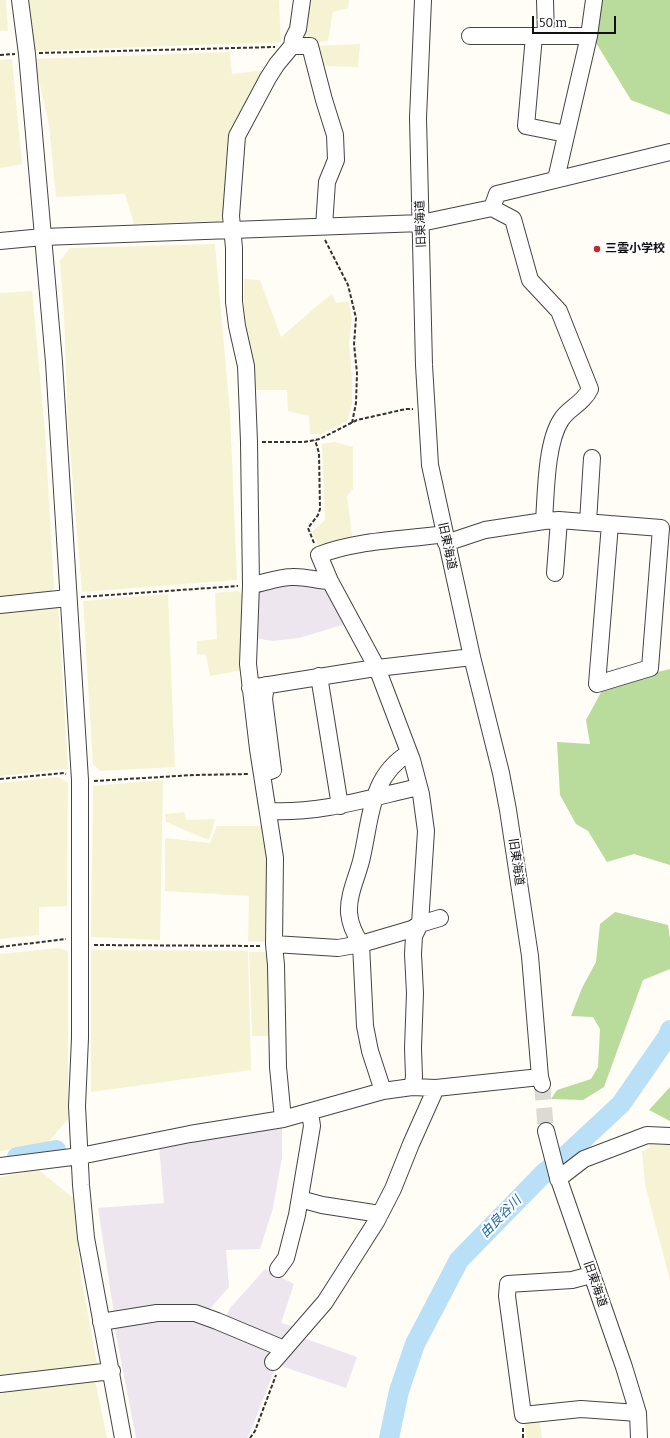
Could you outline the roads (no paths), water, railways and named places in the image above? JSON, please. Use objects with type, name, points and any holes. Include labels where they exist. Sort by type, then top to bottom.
[{"type":"street","points":[[20,0],[27,54],[54,362],[80,780],[80,1038],[77,1106],[81,1185],[86,1238],[124,1438]]},
{"type":"street","points":[[283,1119],[278,1067],[276,965],[274,944],[275,858],[250,688],[248,664],[251,585],[249,442],[246,366],[237,326],[234,302],[233,230],[231,216],[237,136],[268,78],[292,46],[298,29],[302,0]]},
{"type":"street","name":"旧東海道","points":[[423,0],[418,118],[426,408],[430,464],[445,539],[472,657],[501,773],[508,810],[530,956],[541,1081],[436,1088]]},
{"type":"street","points":[[545,0],[526,126],[566,134]]},
{"type":"street","points":[[556,179],[589,36],[594,0]]},
{"type":"street","points":[[470,36],[589,36]]},
{"type":"street","points":[[292,46],[310,46],[335,135],[336,160],[327,182],[321,227]]},
{"type":"street","points":[[492,208],[497,194],[670,152]]},
{"type":"street","points":[[0,241],[43,237],[421,222],[492,208],[513,219],[530,280],[559,311],[590,389],[586,397],[561,419],[550,447],[551,520],[555,573]]},
{"type":"street","points":[[588,522],[592,458]]},
{"type":"street","points":[[412,1087],[414,1077],[413,1048],[415,993],[413,954],[414,936],[420,924],[426,831],[419,787],[409,753],[377,668],[330,581],[319,555],[331,550],[355,545],[445,539],[485,530],[551,520],[588,522],[661,528],[650,668],[598,684],[610,524]]},
{"type":"street","points":[[251,585],[290,577],[307,577],[320,581],[330,581]]},
{"type":"street","points":[[0,605],[68,598]]},
{"type":"street","points":[[250,688],[377,668],[472,657]]},
{"type":"street","points":[[320,676],[340,806]]},
{"type":"street","points":[[262,774],[272,770],[264,699],[266,685]]},
{"type":"street","points":[[384,1090],[370,1051],[365,1026],[361,944],[354,934],[349,914],[351,890],[362,858],[374,796],[397,760],[409,753]]},
{"type":"street","points":[[268,811],[289,812],[340,806],[374,796],[419,787]]},
{"type":"street","points":[[274,944],[338,948],[361,944],[412,929],[420,924],[440,918]]},
{"type":"street","points":[[0,1166],[80,1156],[190,1134],[283,1119],[384,1090],[412,1087],[436,1088],[393,1189],[380,1214],[325,1302],[284,1348],[276,1366]]},
{"type":"street","points":[[278,1269],[286,1258],[297,1215],[312,1126],[310,1112]]},
{"type":"street","name":"旧東海道","points":[[546,1131],[558,1176],[624,1367],[638,1413],[639,1438]]},
{"type":"street","points":[[558,1176],[584,1159],[646,1135],[670,1136]]},
{"type":"street","points":[[300,1199],[322,1205],[380,1214]]},
{"type":"street","points":[[591,1275],[572,1280],[508,1284],[507,1296],[522,1415],[581,1409],[638,1413]]},
{"type":"street","points":[[101,1322],[157,1313],[195,1313],[284,1348]]},
{"type":"street","points":[[0,1384],[112,1371]]},
{"type":"waterway","name":"由良谷川","points":[[389,1438],[399,1391],[415,1344],[459,1260],[544,1173],[562,1159],[621,1104],[668,1036],[670,1030]]},
{"type":"waterway","points":[[17,1157],[56,1150]]},
{"type":"tunnel","points":[[542,1084],[546,1131]]},
{"type":"place","name":"三雲小学校","points":[[597,249]]}]
